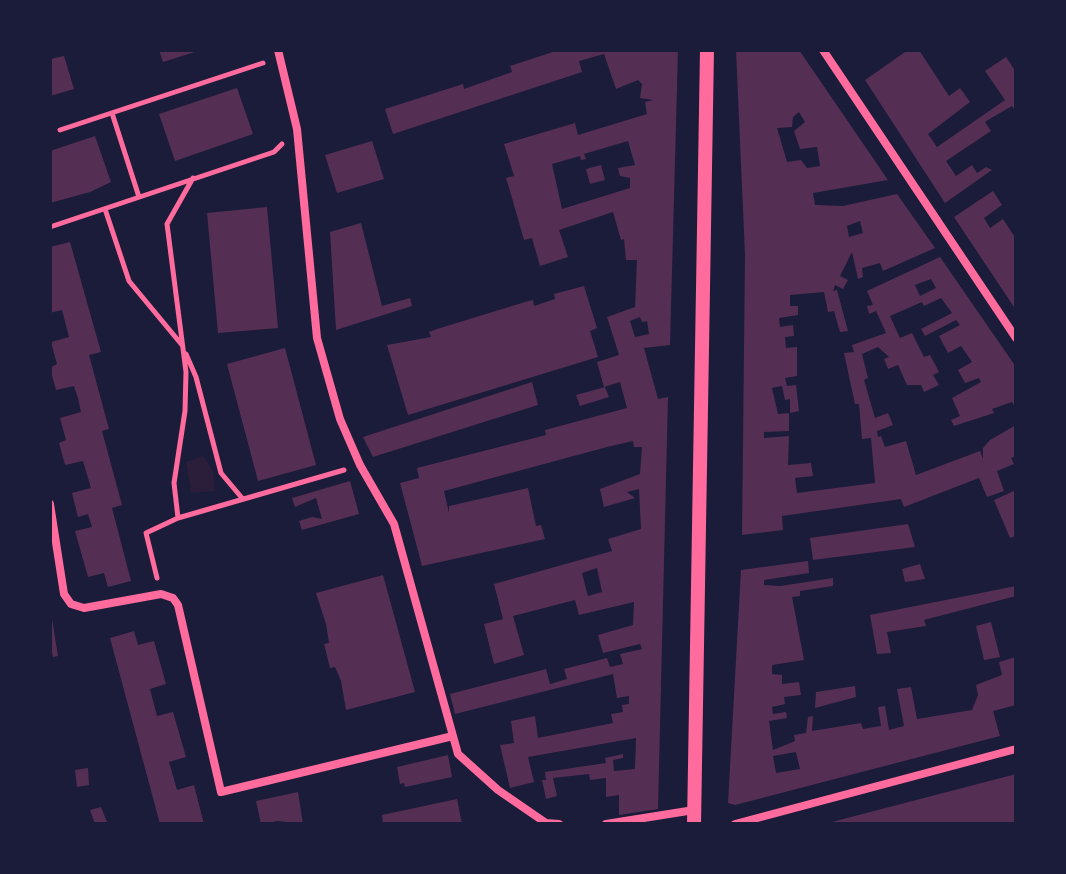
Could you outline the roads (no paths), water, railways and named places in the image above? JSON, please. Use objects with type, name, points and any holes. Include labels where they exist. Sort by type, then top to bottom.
[{"type":"street","points":[[606,824],[694,817],[707,50]]},
{"type":"street","points":[[823,50],[1016,338]]},
{"type":"street","points":[[278,54],[297,129],[317,338],[340,419],[360,465],[394,524],[458,754],[498,790],[546,823],[559,824]]},
{"type":"street","points":[[50,504],[64,594],[71,604],[84,608],[161,594],[173,598],[178,605],[221,792],[453,736]]},
{"type":"street","points":[[735,824],[1016,749]]}]
